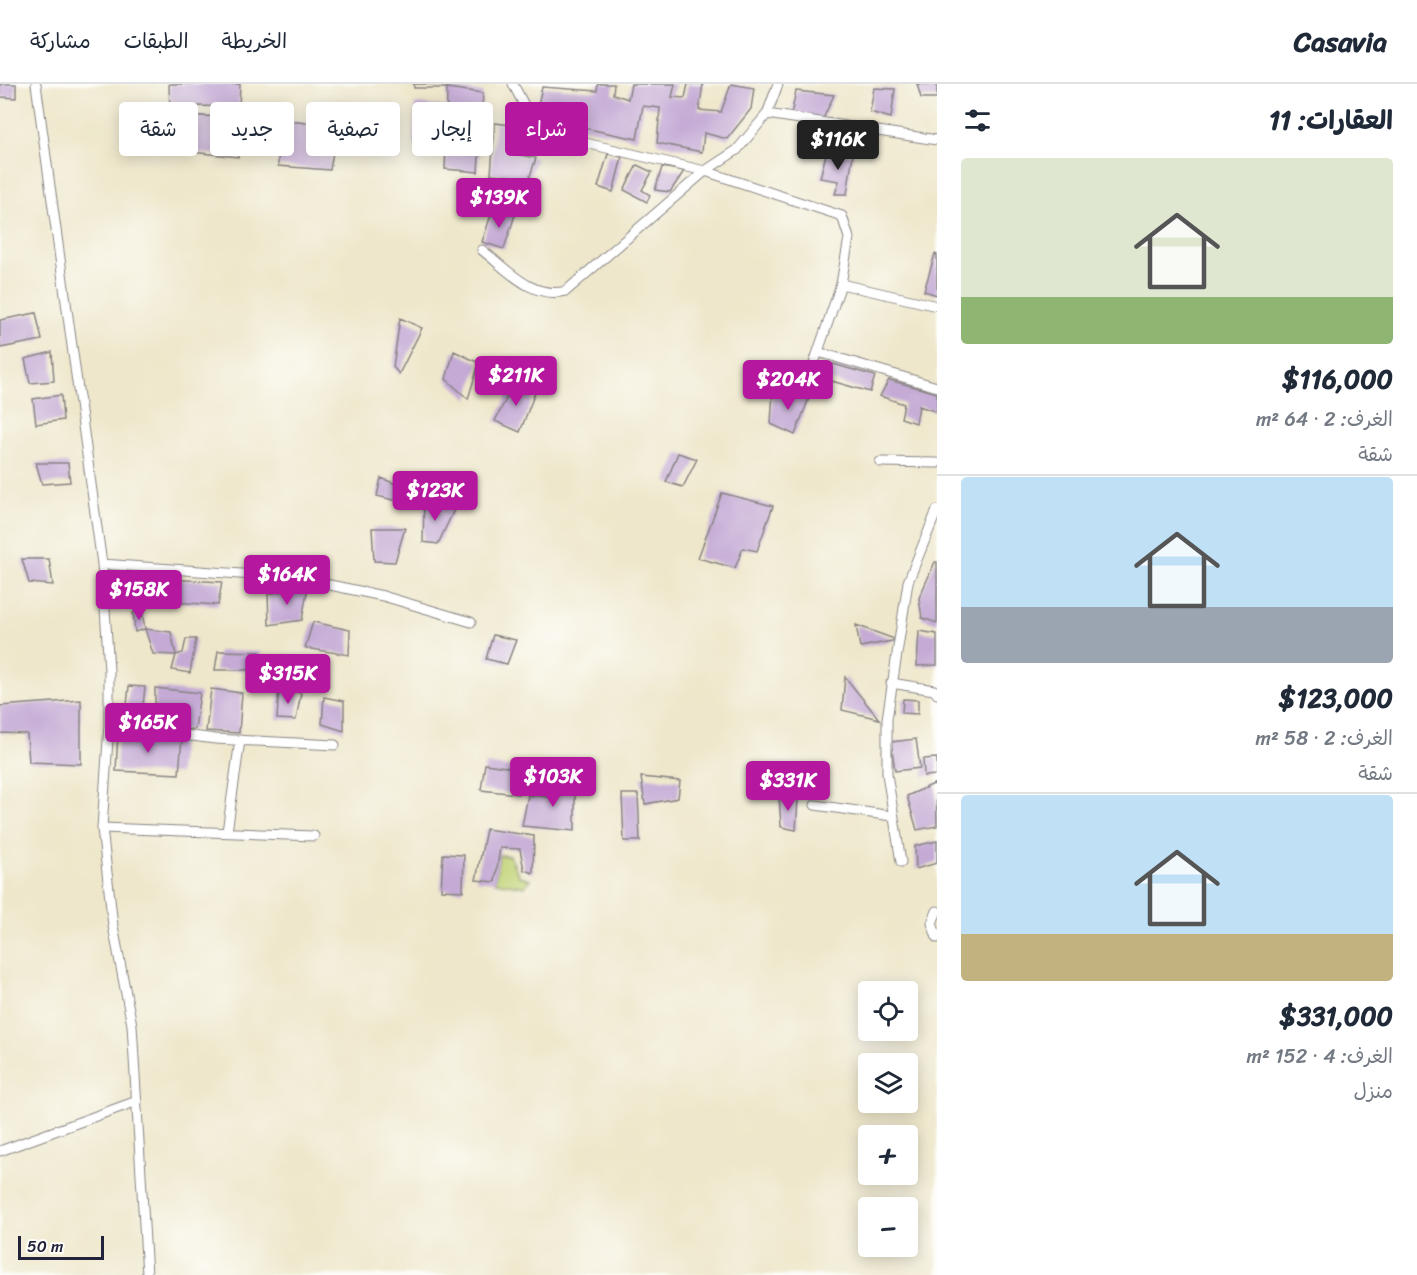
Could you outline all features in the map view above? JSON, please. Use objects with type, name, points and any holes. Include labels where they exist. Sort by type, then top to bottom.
[{"type":"street","points":[[36,84],[102,564],[109,670],[109,725],[102,828],[113,926],[132,1025],[147,1275]]},
{"type":"street","points":[[513,84],[533,122],[547,134],[705,171],[842,216],[849,238],[841,284],[808,381]]},
{"type":"street","points":[[482,249],[541,293],[554,294],[566,291],[705,171],[737,150],[767,114],[778,84]]},
{"type":"street","points":[[767,114],[937,140]]},
{"type":"street","points":[[841,284],[937,306]]},
{"type":"street","points":[[818,352],[937,387]]},
{"type":"street","points":[[880,462],[937,463]]},
{"type":"street","points":[[901,862],[887,774],[886,739],[891,683],[908,582],[937,510]]},
{"type":"street","points":[[102,564],[296,578],[383,596],[471,622]]},
{"type":"street","points":[[891,683],[934,690],[937,694]]},
{"type":"street","points":[[109,725],[240,740],[335,745]]},
{"type":"street","points":[[227,832],[240,740]]},
{"type":"street","points":[[815,805],[892,816]]},
{"type":"street","points":[[102,828],[314,836]]},
{"type":"street","points":[[937,910],[932,923],[937,938]]},
{"type":"street","points":[[0,1151],[137,1101]]},
{"type":"green space","points":[[499,855],[510,856],[519,876],[530,879],[525,887],[495,882]]},
{"type":"building","points":[[0,84],[16,84],[16,98],[0,97]]},
{"type":"building","points":[[169,84],[240,84],[239,102],[210,102],[210,106],[198,106],[198,102],[170,102]]},
{"type":"building","points":[[414,84],[448,84],[447,88],[414,88]]},
{"type":"building","points":[[598,84],[614,84],[613,94],[628,99],[631,84],[675,84],[672,97],[685,98],[688,84],[703,84],[699,110],[721,112],[731,84],[754,88],[751,109],[727,139],[704,133],[702,152],[657,143],[660,108],[643,106],[637,139],[588,129],[588,102],[539,102],[542,87],[597,91]]},
{"type":"building","points":[[917,84],[937,84],[937,98],[921,98]]},
{"type":"building","points":[[447,88],[483,93],[482,102],[447,102]]},
{"type":"building","points":[[874,88],[895,89],[891,118],[870,112]]},
{"type":"building","points":[[796,91],[834,95],[823,119],[791,115]]},
{"type":"building","points":[[198,116],[210,116],[210,154],[198,153]]},
{"type":"building","points":[[294,122],[306,123],[306,156],[332,156],[330,170],[278,166],[278,156],[294,156]]},
{"type":"building","points":[[495,123],[505,124],[505,156],[536,158],[529,179],[491,174]]},
{"type":"building","points":[[608,154],[622,157],[613,192],[598,187]]},
{"type":"building","points":[[826,154],[853,154],[847,194],[835,194],[839,181],[820,178]]},
{"type":"building","points":[[446,156],[479,156],[478,172],[445,169]]},
{"type":"building","points":[[637,165],[652,172],[642,190],[650,195],[647,202],[624,190]]},
{"type":"building","points":[[662,167],[684,171],[670,192],[655,190]]},
{"type":"building","points":[[493,209],[515,215],[504,249],[482,242]]},
{"type":"building","points":[[935,254],[937,255],[937,295],[924,291]]},
{"type":"building","points":[[36,313],[42,340],[0,348],[0,320]]},
{"type":"building","points":[[400,318],[422,328],[399,374],[393,367]]},
{"type":"building","points":[[454,351],[479,363],[468,399],[446,379]]},
{"type":"building","points":[[52,352],[54,381],[30,383],[25,359]]},
{"type":"building","points":[[833,364],[875,376],[870,392],[828,380]]},
{"type":"building","points":[[889,380],[937,393],[937,412],[919,406],[916,423],[901,418],[904,404],[880,396]]},
{"type":"building","points":[[515,381],[536,390],[520,432],[495,421]]},
{"type":"building","points":[[773,391],[809,398],[795,435],[771,424]]},
{"type":"building","points":[[61,395],[63,420],[36,424],[33,399]]},
{"type":"building","points":[[678,453],[697,459],[683,487],[666,482]]},
{"type":"building","points":[[36,463],[68,463],[70,482],[42,484]]},
{"type":"building","points":[[381,478],[406,488],[406,503],[377,496]]},
{"type":"building","points":[[722,493],[773,506],[757,551],[743,548],[735,568],[698,558]]},
{"type":"building","points":[[424,501],[454,510],[438,544],[423,542]]},
{"type":"building","points":[[372,528],[405,528],[395,562],[374,561]]},
{"type":"building","points":[[22,559],[49,559],[53,585],[29,583]]},
{"type":"building","points":[[937,562],[937,623],[922,618],[919,598]]},
{"type":"building","points":[[169,579],[222,582],[218,605],[171,602]]},
{"type":"building","points":[[308,586],[302,620],[269,625],[268,594]]},
{"type":"building","points":[[142,611],[145,629],[135,632],[133,613]]},
{"type":"building","points":[[313,622],[350,630],[349,655],[305,648]]},
{"type":"building","points":[[856,625],[897,640],[860,647]]},
{"type":"building","points":[[145,629],[171,632],[176,655],[153,654]]},
{"type":"building","points":[[919,631],[937,634],[937,665],[917,666]]},
{"type":"building","points":[[493,635],[516,640],[507,664],[486,659]]},
{"type":"building","points":[[186,639],[196,639],[190,673],[172,670],[176,655],[183,653]]},
{"type":"building","points":[[218,651],[260,652],[260,670],[215,670]]},
{"type":"building","points":[[845,677],[879,719],[842,710]]},
{"type":"building","points":[[129,686],[145,687],[141,724],[125,724]]},
{"type":"building","points":[[155,688],[200,693],[195,729],[167,730],[168,715],[155,716]]},
{"type":"building","points":[[279,688],[301,693],[296,720],[277,719]]},
{"type":"building","points":[[211,689],[242,693],[239,733],[206,731]]},
{"type":"building","points":[[324,697],[344,701],[344,731],[322,724]]},
{"type":"building","points":[[903,699],[918,700],[918,714],[902,713]]},
{"type":"building","points":[[81,700],[81,764],[29,762],[27,734],[0,733],[0,706]]},
{"type":"building","points":[[118,733],[182,738],[179,774],[116,771]]},
{"type":"building","points":[[916,739],[920,768],[895,771],[891,742]]},
{"type":"building","points":[[937,758],[937,775],[924,776],[923,759]]},
{"type":"building","points":[[485,764],[521,769],[518,794],[481,790]]},
{"type":"building","points":[[575,771],[575,831],[522,826],[528,795],[547,797]]},
{"type":"building","points":[[641,777],[680,781],[678,798],[645,804]]},
{"type":"building","points":[[936,783],[937,826],[917,830],[907,796]]},
{"type":"building","points":[[622,794],[638,794],[640,841],[624,841]]},
{"type":"building","points":[[779,794],[798,799],[796,830],[781,827]]},
{"type":"building","points":[[486,829],[534,836],[533,873],[524,870],[520,849],[500,848],[495,882],[476,880]]},
{"type":"building","points":[[937,841],[937,863],[916,869],[915,846]]},
{"type":"building","points":[[443,854],[464,855],[463,891],[441,890]]}]
